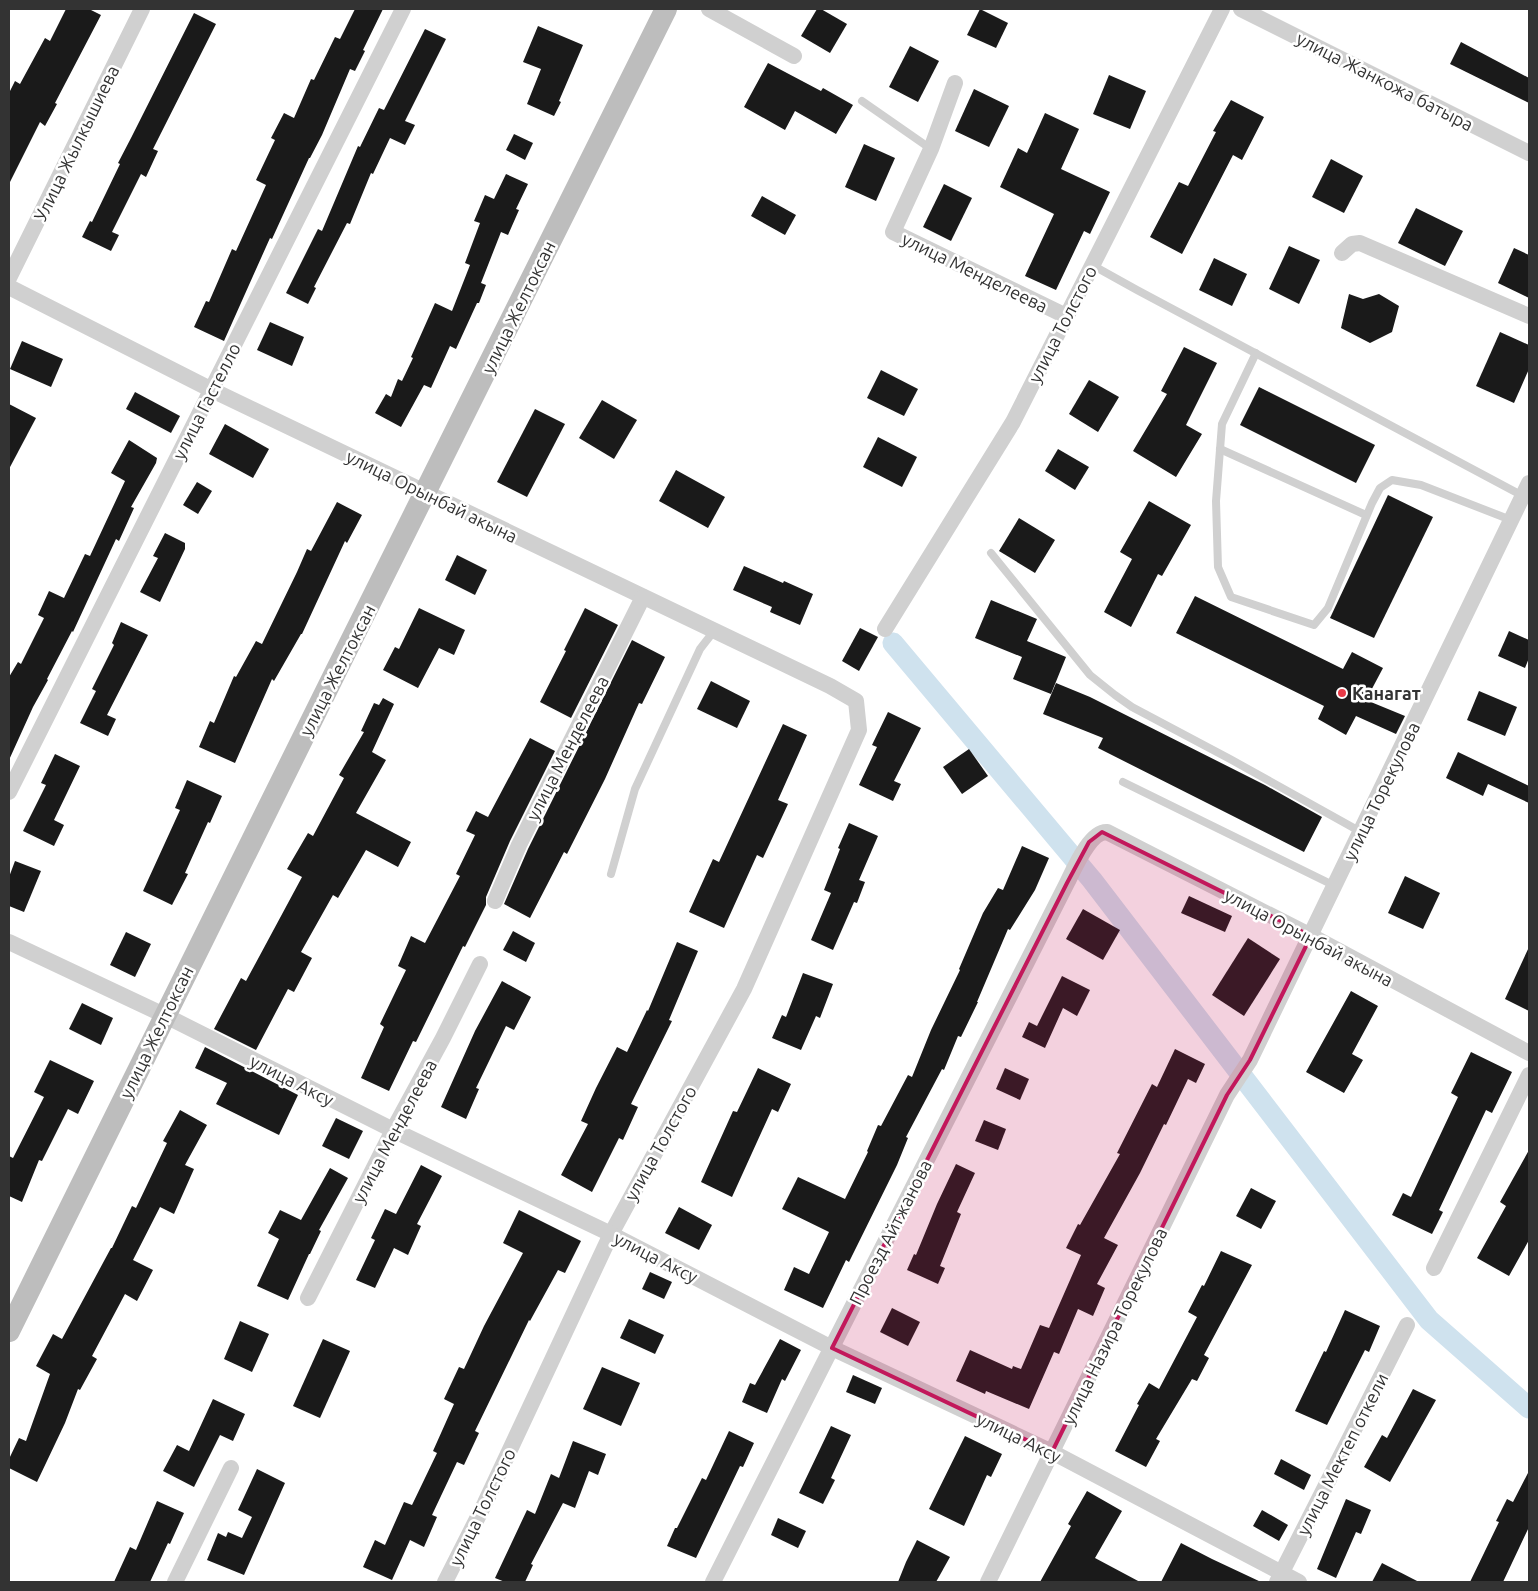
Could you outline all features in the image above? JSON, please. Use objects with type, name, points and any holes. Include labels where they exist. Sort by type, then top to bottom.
[{"type":"main road","name":"улица Желтоксан","points":[[9,1331],[164,1015],[666,9]]},
{"type":"street","name":"Улица Жылкышиева","points":[[9,278],[142,9]]},
{"type":"street","name":"улица Гастелло","points":[[9,792],[403,9]]},
{"type":"street","points":[[709,9],[794,56]]},
{"type":"street","name":"улица Толстого","points":[[885,629],[1013,422],[1222,9]]},
{"type":"street","name":"улица Жанкожа батыра","points":[[1241,9],[1529,153]]},
{"type":"street","name":"улица Менделеева","points":[[955,83],[931,149],[893,232],[1066,316]]},
{"type":"street","points":[[1342,253],[1352,244],[1360,243],[1529,316]]},
{"type":"street","name":"улица Орынбай акына","points":[[9,287],[212,390],[830,686],[856,701]]},
{"type":"street","name":"улица Торекулова","points":[[1227,1096],[1250,1060],[1526,489]]},
{"type":"street","name":"улица Менделеева","points":[[494,901],[519,845],[643,597]]},
{"type":"street","name":"улица Толстого","points":[[445,1582],[485,1503],[611,1234],[744,989],[859,730],[856,701]]},
{"type":"street","name":"улица Орынбай акына","points":[[1090,842],[1098,834],[1107,832],[1310,936],[1529,1052]]},
{"type":"street","name":"Проезд Айтжанова","points":[[713,1582],[1067,883],[1090,842]]},
{"type":"street","name":"улица Аксу","points":[[9,942],[164,1015],[393,1130],[611,1234],[832,1348],[1052,1452],[1279,1578],[1299,1582]]},
{"type":"street","name":"улица Менделеева","points":[[308,1298],[480,964]]},
{"type":"street","points":[[1434,1268],[1529,1075]]},
{"type":"street","name":"улица Назира Торекулова","points":[[988,1582],[1227,1096]]},
{"type":"street","name":"улица Мектеп откели","points":[[1279,1578],[1407,1325]]},
{"type":"street","points":[[175,1582],[231,1468]]},
{"type":"lane","points":[[862,101],[931,149]]},
{"type":"lane","points":[[1092,265],[1256,353],[1526,489]]},
{"type":"lane","points":[[1256,353],[1222,424],[1216,500],[1218,567],[1231,597],[1314,625],[1328,608],[1366,515],[1380,488],[1392,480],[1421,485],[1511,520]]},
{"type":"lane","points":[[1220,449],[1366,515]]},
{"type":"lane","points":[[991,553],[1090,675],[1115,695],[1132,707],[1361,832]]},
{"type":"lane","points":[[611,874],[635,789],[700,649],[714,631]]},
{"type":"lane","points":[[1123,782],[1335,886]]},
{"type":"highlighted area","points":[[1102,832],[1311,936],[1250,1060],[1227,1095],[1052,1452],[832,1348],[1067,883],[1089,842]]},
{"type":"building","points":[[66,9],[89,9],[101,15],[55,103],[57,104],[45,126],[40,122],[9,184],[9,93],[15,81],[20,84],[45,38],[50,41]]},
{"type":"building","points":[[355,9],[383,9],[355,71],[350,69],[322,135],[309,158],[272,239],[270,238],[224,341],[194,327],[206,301],[209,302],[232,249],[236,251],[266,185],[256,180],[275,140],[271,138],[284,113],[294,118],[311,79],[314,80],[335,37],[340,39]]},
{"type":"building","points":[[817,9],[821,9],[847,24],[830,53],[801,36]]},
{"type":"building","points":[[980,9],[1008,23],[996,48],[967,35]]},
{"type":"building","points":[[194,13],[216,24],[153,149],[158,151],[146,177],[141,174],[112,232],[119,235],[111,251],[82,237],[90,221],[92,222],[120,164],[118,163]]},
{"type":"building","points":[[538,26],[583,45],[554,116],[527,104],[541,69],[523,62]]},
{"type":"building","points":[[425,29],[446,39],[405,121],[415,125],[405,145],[390,138],[373,174],[371,173],[350,224],[347,223],[314,287],[316,288],[308,304],[286,293],[318,229],[322,231],[358,146],[360,147],[379,108],[384,110]]},
{"type":"building","points":[[1461,42],[1529,78],[1529,103],[1450,64]]},
{"type":"building","points":[[910,46],[939,61],[918,102],[889,87]]},
{"type":"building","points":[[768,63],[821,91],[823,88],[853,105],[836,134],[795,111],[785,130],[744,107]]},
{"type":"building","points":[[1109,75],[1146,91],[1130,129],[1093,114]]},
{"type":"building","points":[[974,89],[1009,106],[989,147],[955,131]]},
{"type":"building","points":[[1231,100],[1264,117],[1242,160],[1233,155],[1182,254],[1150,237],[1179,182],[1188,186],[1216,132],[1213,131]]},
{"type":"building","points":[[1045,113],[1079,129],[1061,169],[1110,192],[1090,234],[1084,231],[1056,290],[1025,276],[1054,214],[1000,187],[1018,148],[1027,153]]},
{"type":"building","points":[[514,134],[533,143],[525,160],[506,150]]},
{"type":"building","points":[[864,144],[895,158],[876,201],[845,187]]},
{"type":"building","points":[[1331,159],[1363,176],[1344,213],[1312,197]]},
{"type":"building","points":[[506,174],[528,184],[516,209],[519,210],[508,235],[501,232],[481,283],[486,285],[456,349],[450,346],[431,388],[424,385],[401,427],[375,413],[386,394],[391,397],[398,379],[402,381],[435,303],[452,311],[470,265],[465,263],[480,223],[474,221],[485,195],[494,199]]},
{"type":"building","points":[[944,184],[972,198],[951,241],[923,227]]},
{"type":"building","points":[[762,196],[796,215],[785,235],[751,216]]},
{"type":"building","points":[[1416,208],[1463,231],[1445,266],[1398,243]]},
{"type":"building","points":[[1289,246],[1320,260],[1299,304],[1269,289]]},
{"type":"building","points":[[1514,248],[1529,255],[1529,298],[1498,283]]},
{"type":"building","points":[[1214,258],[1247,274],[1232,306],[1199,290]]},
{"type":"building","points":[[1349,294],[1363,299],[1379,294],[1399,306],[1392,332],[1370,343],[1341,328]]},
{"type":"building","points":[[270,322],[304,337],[292,366],[257,350]]},
{"type":"building","points":[[1500,332],[1529,345],[1529,369],[1514,403],[1476,386]]},
{"type":"building","points":[[22,341],[63,359],[51,387],[10,369]]},
{"type":"building","points":[[1184,347],[1217,363],[1186,425],[1202,434],[1176,477],[1133,451],[1167,394],[1161,391]]},
{"type":"building","points":[[881,370],[918,389],[904,416],[867,398]]},
{"type":"building","points":[[1089,380],[1119,397],[1098,432],[1069,414]]},
{"type":"building","points":[[1259,387],[1375,445],[1356,483],[1240,425]]},
{"type":"building","points":[[135,392],[180,416],[171,433],[126,409]]},
{"type":"building","points":[[602,400],[637,420],[614,459],[579,438]]},
{"type":"building","points":[[9,404],[36,418],[9,469]]},
{"type":"building","points":[[535,409],[565,424],[527,497],[497,482]]},
{"type":"building","points":[[225,424],[269,449],[253,478],[209,454]]},
{"type":"building","points":[[878,437],[917,457],[902,487],[863,467]]},
{"type":"building","points":[[129,440],[157,458],[156,463],[131,507],[134,508],[119,541],[116,539],[73,632],[33,707],[9,760],[9,677],[18,662],[21,664],[44,618],[38,615],[49,591],[64,598],[85,554],[90,556],[125,481],[111,473]]},
{"type":"building","points":[[1058,449],[1089,467],[1075,490],[1045,471]]},
{"type":"building","points":[[676,470],[725,497],[708,528],[659,501]]},
{"type":"building","points":[[197,482],[212,491],[198,514],[183,505]]},
{"type":"building","points":[[1388,495],[1433,517],[1374,638],[1330,618]]},
{"type":"building","points":[[1149,501],[1191,525],[1162,576],[1158,574],[1131,627],[1104,612],[1132,559],[1120,552]]},
{"type":"building","points":[[337,502],[362,515],[347,543],[345,541],[302,634],[274,681],[272,679],[235,763],[199,747],[210,721],[214,723],[234,676],[236,677],[256,641],[262,644],[307,549],[311,551]]},
{"type":"building","points":[[1019,518],[1055,540],[1035,573],[999,551]]},
{"type":"building","points":[[165,533],[185,543],[185,549],[160,602],[140,592],[158,558],[153,556]]},
{"type":"building","points":[[457,555],[487,570],[475,595],[445,580]]},
{"type":"building","points":[[744,566],[813,594],[800,625],[770,612],[772,607],[733,590]]},
{"type":"building","points":[[1195,596],[1343,669],[1352,652],[1383,668],[1366,700],[1405,716],[1396,734],[1356,716],[1346,735],[1318,719],[1324,706],[1176,633]]},
{"type":"building","points":[[991,600],[1037,619],[1027,641],[1066,657],[1051,694],[1013,679],[1022,657],[975,638]]},
{"type":"building","points":[[419,608],[465,630],[454,655],[439,648],[418,688],[383,670],[395,647],[399,649]]},
{"type":"building","points":[[585,608],[618,625],[571,718],[540,702]]},
{"type":"building","points":[[121,622],[148,635],[107,715],[116,719],[108,736],[80,723],[96,691],[92,689],[114,645],[112,643]]},
{"type":"building","points":[[860,628],[878,637],[859,671],[842,661]]},
{"type":"building","points":[[1509,631],[1529,640],[1529,658],[1525,668],[1498,656]]},
{"type":"building","points":[[632,640],[665,657],[642,704],[639,703],[605,779],[567,854],[564,852],[530,918],[504,904],[528,849]]},
{"type":"building","points":[[711,681],[750,701],[737,728],[697,709]]},
{"type":"building","points":[[1056,683],[1090,697],[1265,785],[1322,817],[1304,852],[1098,748],[1103,738],[1043,714]]},
{"type":"building","points":[[1479,691],[1517,707],[1505,736],[1467,720]]},
{"type":"building","points":[[383,698],[394,704],[372,752],[386,760],[356,813],[411,842],[398,867],[366,850],[338,898],[333,895],[301,952],[312,958],[294,992],[288,989],[256,1050],[214,1029],[241,978],[246,981],[302,877],[287,869],[308,833],[313,836],[344,778],[339,775],[364,732],[361,731],[374,703],[379,705]]},
{"type":"building","points":[[888,712],[921,728],[894,781],[901,784],[893,801],[859,785],[877,747],[872,745]]},
{"type":"building","points":[[783,724],[807,735],[778,800],[788,804],[763,858],[757,855],[724,928],[689,912],[713,859],[719,862]]},
{"type":"building","points":[[530,738],[555,751],[510,841],[486,897],[486,905],[465,947],[463,946],[416,1042],[413,1041],[389,1091],[361,1078],[384,1027],[380,1024],[406,970],[398,966],[411,936],[425,943],[460,876],[456,874],[475,835],[466,831],[476,811],[488,817]]},
{"type":"building","points":[[969,749],[988,776],[962,794],[943,767]]},
{"type":"building","points":[[1458,752],[1529,786],[1529,803],[1488,784],[1483,796],[1446,778]]},
{"type":"building","points":[[55,754],[80,766],[54,820],[64,825],[54,846],[23,831],[46,785],[41,783]]},
{"type":"building","points":[[187,780],[222,796],[210,823],[208,822],[185,873],[188,874],[172,905],[143,891],[180,810],[175,808]]},
{"type":"building","points":[[849,823],[878,836],[859,880],[865,882],[857,903],[854,902],[833,950],[811,940],[831,893],[824,890],[840,849],[838,848]]},
{"type":"building","points":[[1022,846],[1049,858],[1035,890],[1010,930],[1008,929],[978,1002],[961,1037],[958,1036],[944,1070],[942,1069],[906,1137],[908,1138],[897,1165],[849,1262],[846,1260],[823,1308],[784,1290],[794,1267],[809,1274],[829,1232],[782,1209],[798,1177],[845,1199],[868,1152],[878,1125],[881,1126],[908,1075],[912,1077],[931,1030],[960,970],[983,913],[998,888],[1003,890]]},
{"type":"building","points":[[15,861],[41,871],[24,912],[9,906],[9,877]]},
{"type":"building","points":[[1405,876],[1440,893],[1423,929],[1388,913]]},
{"type":"building","points":[[1189,896],[1232,916],[1225,932],[1181,913]]},
{"type":"building","points":[[1083,909],[1120,930],[1103,960],[1066,939]]},
{"type":"building","points":[[513,931],[535,943],[526,962],[503,950]]},
{"type":"building","points":[[126,932],[151,944],[135,977],[110,965]]},
{"type":"building","points":[[1248,938],[1280,959],[1244,1016],[1212,995]]},
{"type":"building","points":[[677,942],[698,951],[669,1020],[672,1021],[631,1104],[638,1107],[623,1140],[619,1138],[592,1192],[561,1175],[588,1124],[581,1121],[596,1088],[617,1047],[627,1052],[648,1011]]},
{"type":"building","points":[[1529,947],[1529,1011],[1505,999]]},
{"type":"building","points":[[803,973],[833,984],[820,1018],[816,1016],[801,1050],[772,1038],[782,1015],[786,1017]]},
{"type":"building","points":[[1062,976],[1090,990],[1077,1016],[1063,1008],[1045,1048],[1022,1037],[1029,1022],[1037,1026]]},
{"type":"building","points":[[502,981],[531,997],[514,1030],[506,1026],[476,1088],[479,1089],[466,1119],[441,1107],[475,1031]]},
{"type":"building","points":[[1351,991],[1378,1006],[1352,1054],[1363,1060],[1344,1093],[1306,1072]]},
{"type":"building","points":[[82,1003],[113,1018],[101,1045],[69,1029]]},
{"type":"building","points":[[205,1047],[298,1095],[279,1135],[216,1104],[227,1083],[195,1068]]},
{"type":"building","points":[[1175,1049],[1205,1064],[1196,1083],[1188,1079],[1166,1125],[1164,1124],[1140,1173],[1104,1238],[1118,1245],[1097,1284],[1105,1288],[1093,1316],[1078,1309],[1059,1354],[1054,1352],[1029,1409],[986,1391],[985,1394],[956,1381],[970,1350],[1012,1369],[1013,1366],[1021,1369],[1040,1325],[1049,1328],[1081,1255],[1066,1248],[1078,1224],[1080,1225],[1120,1154],[1117,1153],[1152,1084],[1157,1087]]},
{"type":"building","points":[[1471,1052],[1512,1072],[1492,1113],[1486,1110],[1439,1210],[1443,1212],[1432,1234],[1392,1215],[1403,1193],[1411,1197],[1458,1097],[1451,1093]]},
{"type":"building","points":[[50,1060],[94,1081],[78,1114],[68,1109],[42,1161],[39,1160],[22,1202],[9,1196],[9,1156],[13,1158],[44,1097],[34,1092]]},
{"type":"building","points":[[758,1068],[791,1084],[778,1112],[772,1109],[732,1197],[701,1182],[733,1111],[737,1112]]},
{"type":"building","points":[[1005,1068],[1029,1079],[1020,1100],[996,1089]]},
{"type":"building","points":[[180,1110],[207,1125],[185,1165],[194,1169],[174,1214],[160,1207],[133,1260],[153,1270],[137,1301],[125,1294],[92,1356],[97,1359],[80,1390],[78,1389],[65,1423],[37,1482],[9,1468],[9,1459],[19,1438],[26,1441],[50,1374],[36,1366],[53,1334],[62,1339],[112,1248],[132,1206],[136,1208],[167,1143],[163,1141]]},
{"type":"building","points":[[336,1118],[363,1131],[349,1159],[322,1146]]},
{"type":"building","points":[[984,1120],[1006,1129],[998,1150],[975,1141]]},
{"type":"building","points":[[1529,1150],[1529,1240],[1509,1276],[1477,1258],[1506,1206],[1500,1202]]},
{"type":"building","points":[[956,1164],[975,1173],[957,1212],[961,1214],[940,1266],[945,1268],[938,1284],[907,1270],[914,1254],[916,1255]]},
{"type":"building","points":[[421,1165],[442,1176],[417,1224],[421,1226],[408,1255],[394,1248],[375,1288],[356,1280],[375,1240],[371,1238],[385,1209],[396,1214]]},
{"type":"building","points":[[330,1168],[348,1178],[319,1230],[321,1231],[288,1300],[257,1286],[279,1239],[268,1233],[280,1210],[301,1220]]},
{"type":"building","points":[[1251,1188],[1276,1201],[1261,1229],[1236,1216]]},
{"type":"building","points":[[679,1207],[712,1225],[699,1250],[665,1233]]},
{"type":"building","points":[[519,1210],[581,1241],[565,1273],[558,1270],[529,1320],[475,1431],[479,1433],[464,1465],[457,1462],[432,1515],[437,1517],[424,1547],[410,1540],[392,1580],[363,1567],[375,1540],[385,1545],[404,1502],[412,1505],[437,1453],[433,1451],[454,1404],[444,1399],[459,1367],[464,1369],[484,1326],[523,1253],[503,1243]]},
{"type":"building","points":[[1221,1251],[1252,1265],[1204,1355],[1209,1358],[1197,1381],[1192,1379],[1156,1439],[1160,1441],[1146,1467],[1115,1451],[1149,1383],[1159,1389],[1197,1317],[1188,1312],[1202,1285],[1204,1286]]},
{"type":"building","points":[[650,1272],[672,1282],[664,1299],[642,1289]]},
{"type":"building","points":[[892,1308],[920,1322],[908,1346],[880,1332]]},
{"type":"building","points":[[1345,1310],[1380,1326],[1369,1352],[1365,1350],[1327,1425],[1295,1411],[1324,1351],[1326,1352]]},
{"type":"building","points":[[629,1319],[664,1335],[655,1354],[620,1338]]},
{"type":"building","points":[[240,1321],[269,1334],[252,1372],[224,1359]]},
{"type":"building","points":[[323,1339],[350,1351],[320,1418],[293,1406]]},
{"type":"building","points":[[780,1339],[801,1350],[785,1381],[782,1379],[767,1413],[742,1402],[750,1383],[755,1385]]},
{"type":"building","points":[[602,1367],[640,1383],[621,1426],[583,1409]]},
{"type":"building","points":[[853,1375],[882,1388],[875,1404],[846,1392]]},
{"type":"building","points":[[1413,1389],[1436,1400],[1390,1482],[1364,1467],[1382,1435],[1387,1438]]},
{"type":"building","points":[[213,1399],[245,1414],[233,1441],[220,1435],[194,1487],[163,1471],[177,1445],[189,1451]]},
{"type":"building","points":[[831,1426],[851,1435],[831,1478],[835,1480],[823,1504],[799,1493]]},
{"type":"building","points":[[729,1431],[754,1443],[743,1467],[740,1466],[696,1558],[667,1546],[702,1478],[706,1480]]},
{"type":"building","points":[[965,1436],[1002,1454],[991,1477],[987,1475],[964,1526],[929,1509]]},
{"type":"building","points":[[573,1441],[606,1454],[598,1475],[589,1471],[575,1508],[563,1503],[531,1564],[533,1565],[525,1582],[505,1582],[495,1578],[527,1510],[535,1514],[551,1474],[559,1478]]},
{"type":"building","points":[[1281,1459],[1311,1475],[1304,1490],[1274,1474]]},
{"type":"building","points":[[257,1469],[285,1483],[244,1575],[207,1560],[218,1533],[226,1537],[228,1532],[242,1538],[252,1517],[238,1510]]},
{"type":"building","points":[[1529,1471],[1529,1527],[1503,1582],[1470,1582],[1499,1522],[1496,1521],[1507,1499],[1513,1502]]},
{"type":"building","points":[[1087,1491],[1122,1511],[1095,1558],[1140,1582],[1040,1582],[1071,1526],[1068,1524]]},
{"type":"building","points":[[1346,1499],[1371,1510],[1361,1534],[1356,1532],[1336,1578],[1317,1569]]},
{"type":"building","points":[[157,1501],[184,1513],[150,1582],[114,1582],[130,1547],[136,1550]]},
{"type":"building","points":[[1262,1510],[1288,1525],[1279,1541],[1253,1526]]},
{"type":"building","points":[[778,1518],[806,1531],[798,1548],[771,1535]]},
{"type":"building","points":[[917,1540],[950,1557],[936,1582],[898,1582],[906,1562]]},
{"type":"building","points":[[1181,1543],[1212,1559],[1261,1582],[1161,1582]]},
{"type":"building","points":[[1382,1563],[1419,1582],[1372,1582]]},
{"type":"waterway","points":[[893,643],[1092,880],[1429,1320],[1529,1408]]},
{"type":"place","name":"Канагат","points":[[1342,693]]}]
